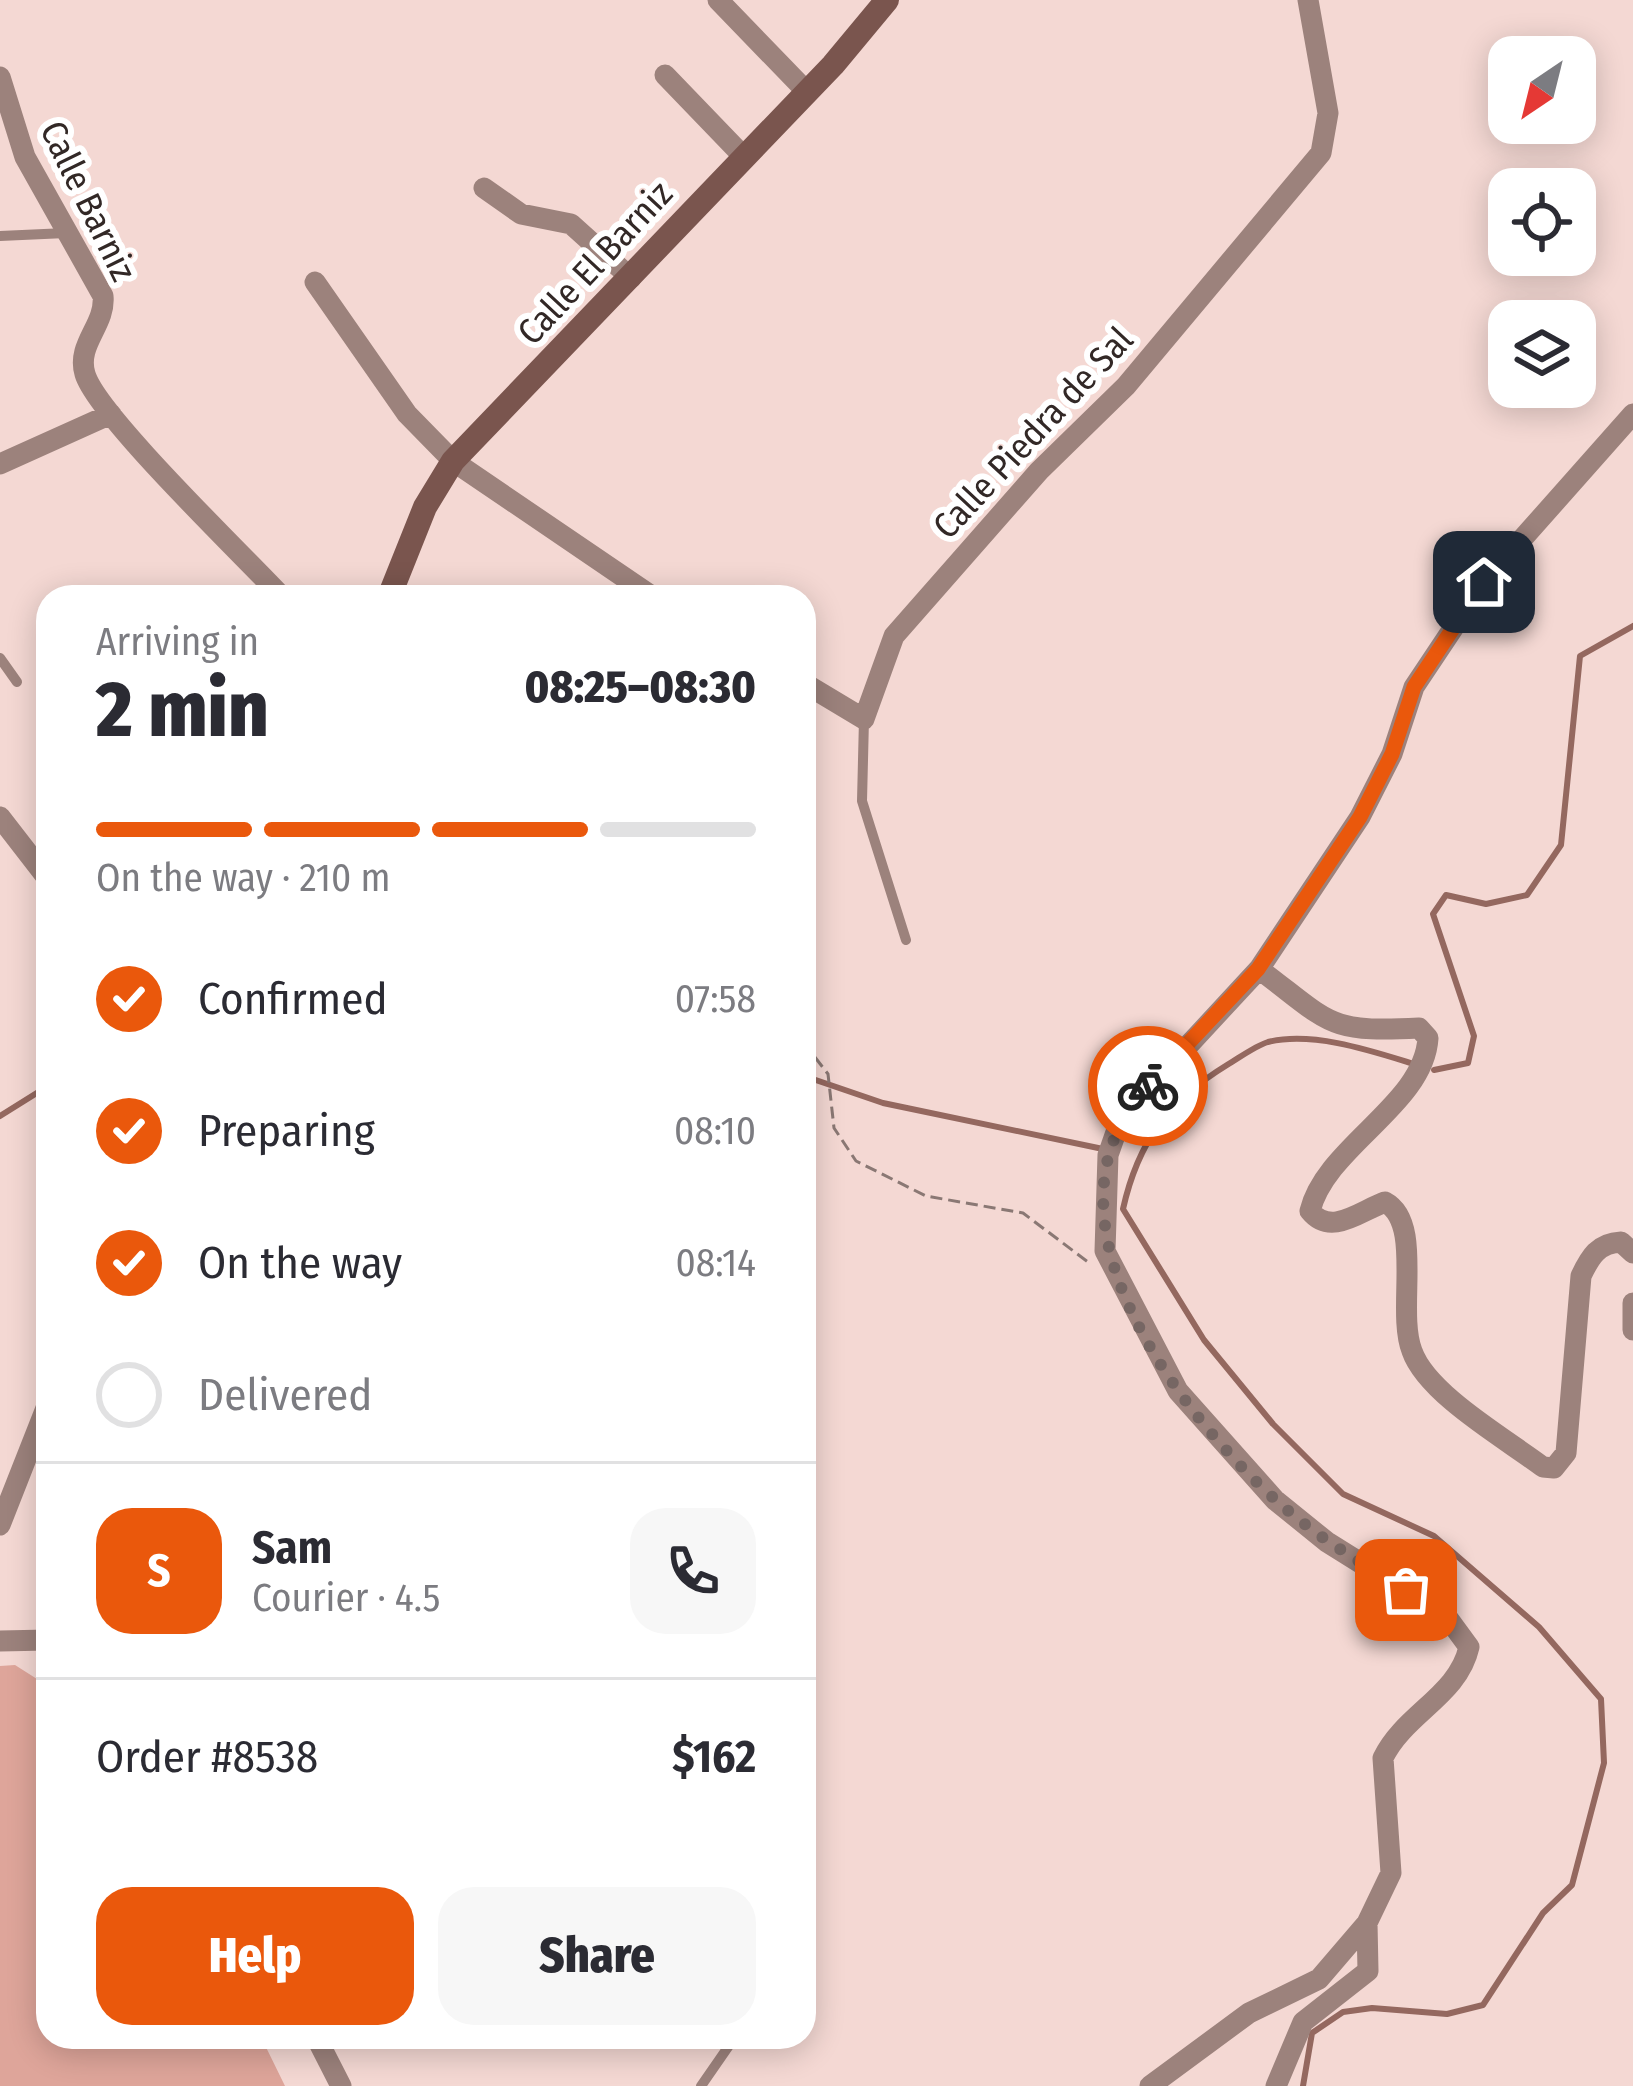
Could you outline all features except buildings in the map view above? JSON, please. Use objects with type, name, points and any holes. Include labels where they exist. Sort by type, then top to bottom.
[{"type":"street","points":[[718,0],[807,92]]},
{"type":"street","name":"Calle El Barniz","points":[[393,585],[425,507],[453,461],[807,92],[887,0]]},
{"type":"street","name":"Calle Piedra de Sal","points":[[865,719],[895,636],[1039,471],[1126,386],[1321,153],[1328,113],[1308,0]]},
{"type":"street","points":[[664,75],[743,156]]},
{"type":"street","name":"Calle Barniz","points":[[0,76],[25,157],[103,296],[105,314],[83,350],[85,375],[111,414],[271,585]]},
{"type":"street","points":[[484,188],[520,214],[571,224],[631,278]]},
{"type":"street","points":[[315,282],[407,414],[453,461],[635,585]]},
{"type":"street","points":[[0,464],[111,414]]},
{"type":"street","points":[[1319,1979],[1367,1924],[1391,1874],[1383,1758],[1393,1738],[1464,1670],[1469,1647],[1447,1617],[1327,1542],[1275,1500],[1178,1391],[1115,1278],[1105,1251],[1109,1152],[1134,1101],[1258,969],[1360,817],[1392,754],[1414,687],[1484,582],[1633,414]]},
{"type":"street","points":[[816,690],[865,719]]},
{"type":"street","points":[[0,817],[36,864]]},
{"type":"street","points":[[1258,969],[1335,1026],[1354,1031],[1419,1028],[1428,1038],[1427,1051],[1407,1085],[1328,1173],[1310,1211],[1318,1222],[1333,1225],[1385,1202],[1399,1210],[1406,1225],[1405,1322],[1426,1378],[1543,1467],[1554,1468],[1566,1453],[1581,1276],[1591,1255],[1609,1243],[1621,1242],[1633,1253]]},
{"type":"street","points":[[1633,1303],[1633,1330]]},
{"type":"street","points":[[0,1525],[7,1488],[36,1428]]},
{"type":"street","points":[[0,1641],[36,1640]]},
{"type":"street","points":[[1276,2086],[1303,2022],[1361,1980],[1370,1959],[1367,1924]]},
{"type":"street","points":[[1150,2086],[1249,2013],[1370,1959]]},
{"type":"street","points":[[322,2049],[341,2086]]},
{"type":"street","points":[[1181,2086],[1196,2054]]},
{"type":"lane","points":[[0,236],[66,232]]},
{"type":"lane","points":[[0,658],[17,682]]},
{"type":"lane","points":[[865,719],[862,801],[906,940]]},
{"type":"lane","points":[[700,2086],[726,2049]]},
{"type":"path","points":[[816,1058],[828,1073],[834,1128],[856,1161],[926,1196],[1023,1213],[1115,1278]]},
{"type":"shaded area","points":[[15,1665],[36,1678],[36,2049],[267,2049],[285,2086],[0,2086],[0,1666]]},
{"type":"waterway","points":[[1434,1070],[1468,1063],[1474,1036],[1433,914],[1446,895],[1486,904],[1527,895],[1561,845],[1580,656],[1633,626]]},
{"type":"waterway","points":[[1303,2086],[1312,2033],[1343,2012],[1372,2008],[1447,2014],[1483,2005],[1543,1913],[1572,1885],[1604,1763],[1601,1699],[1539,1627],[1434,1536],[1343,1494],[1273,1424],[1204,1340],[1123,1209],[1137,1163],[1158,1125],[1188,1093],[1258,1046],[1285,1039],[1323,1041],[1414,1064]]},
{"type":"waterway","points":[[816,1080],[883,1103],[1103,1149]]},
{"type":"waterway","points":[[0,1116],[36,1094]]},
{"type":"way so far","points":[[1148,1086],[1121,1118],[1108,1155],[1103,1205],[1105,1251],[1130,1308],[1178,1391],[1275,1500],[1327,1542],[1406,1590]]},
{"type":"route","points":[[1148,1086],[1258,969],[1360,817],[1392,754],[1414,687],[1484,582]]}]
